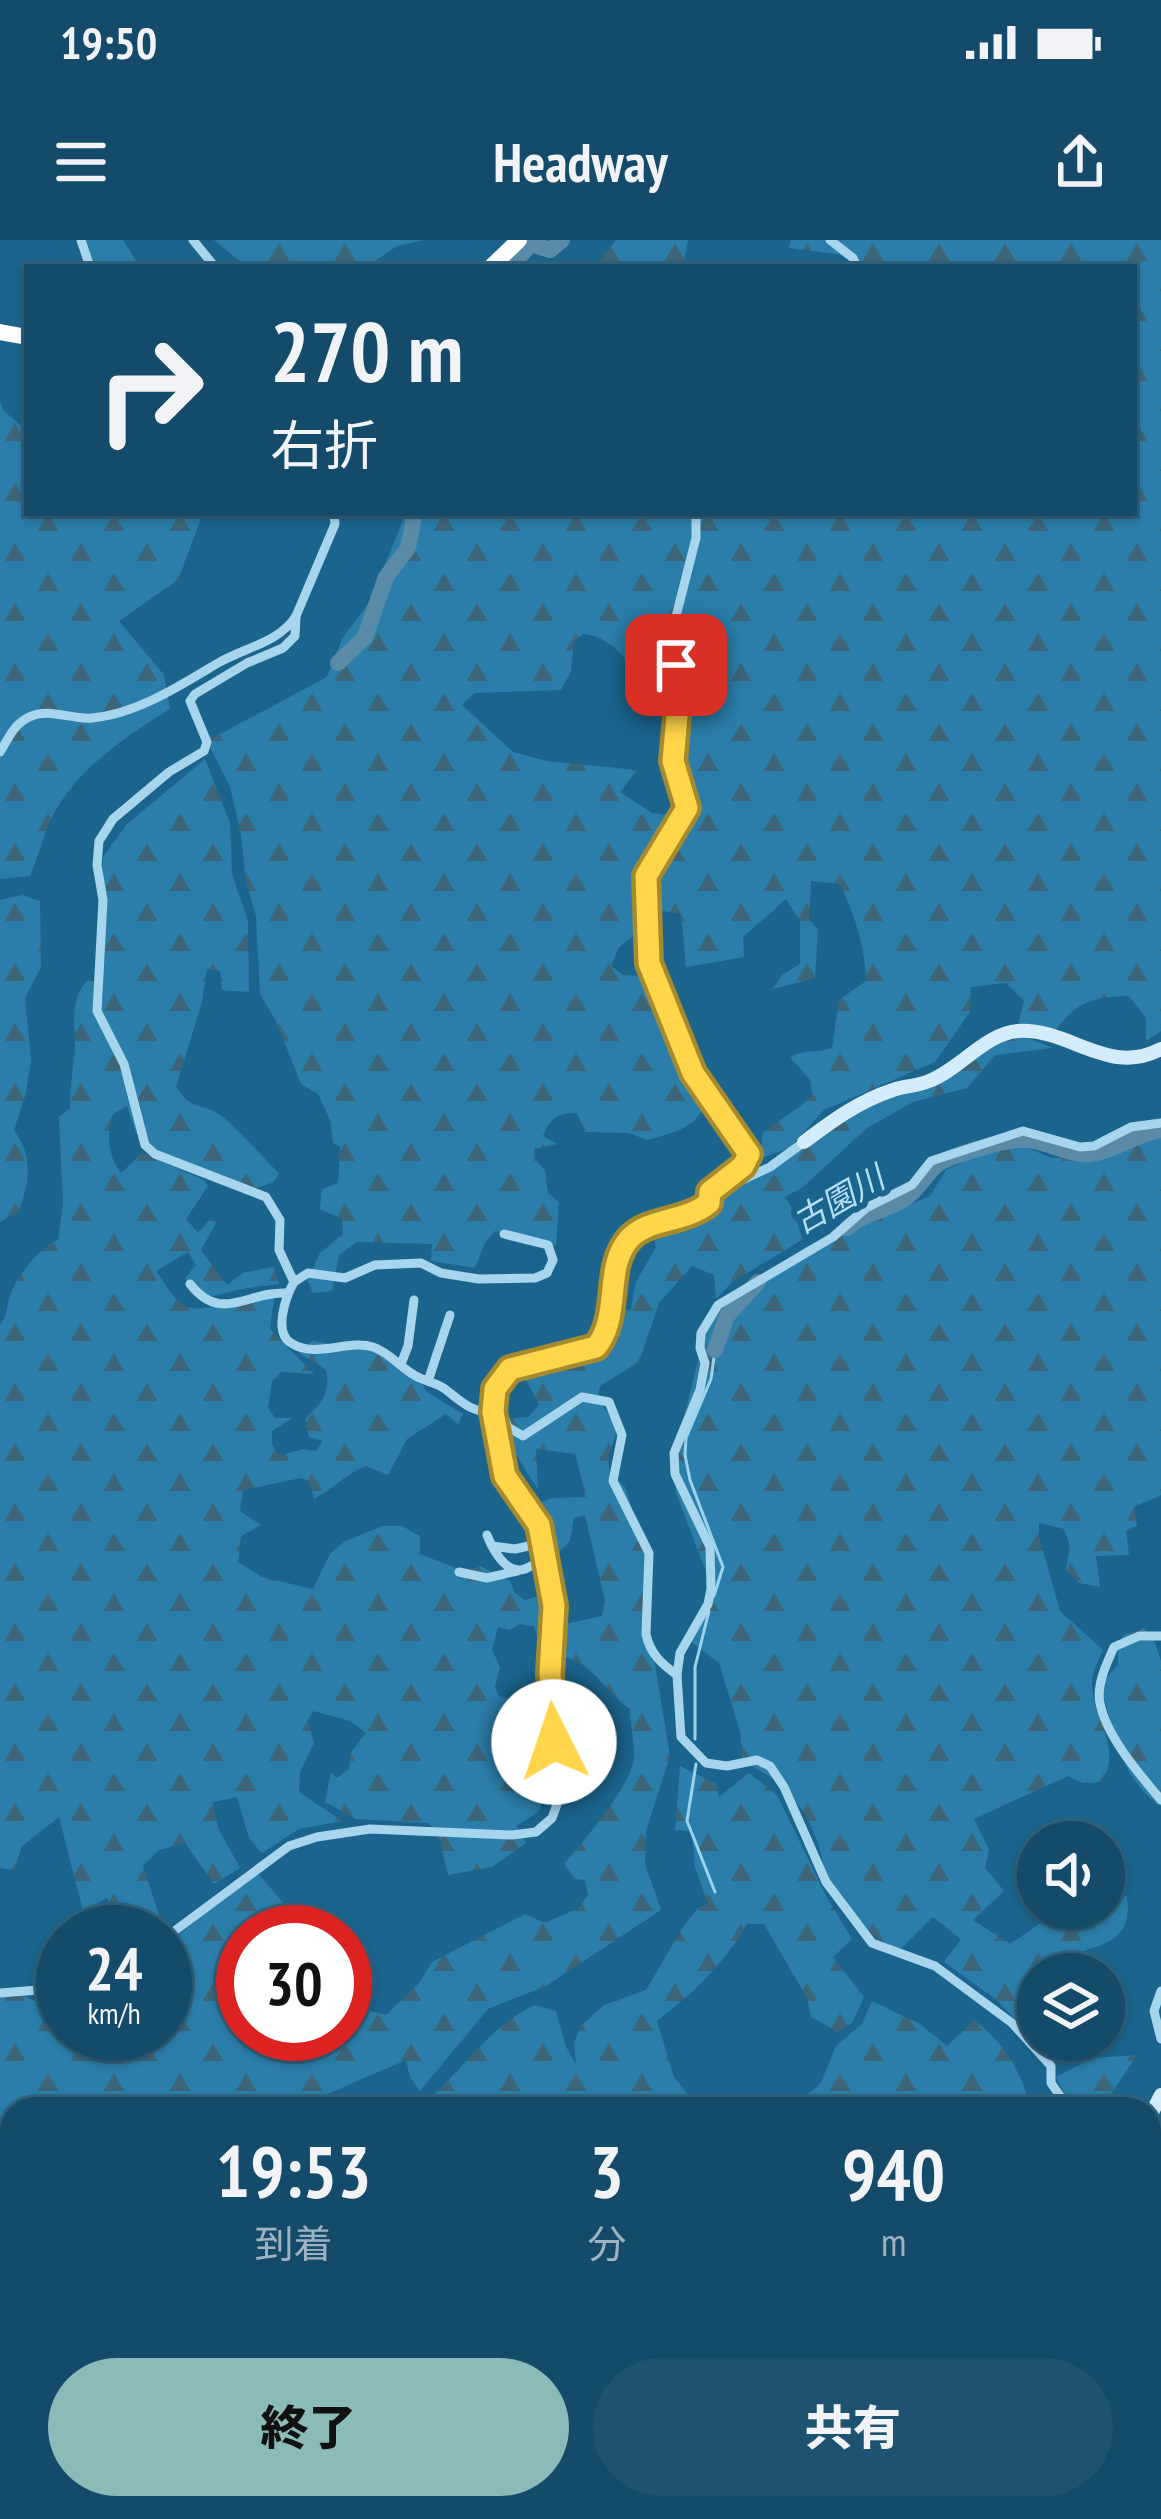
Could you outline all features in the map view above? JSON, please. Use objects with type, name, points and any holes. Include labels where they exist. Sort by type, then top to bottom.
[{"type":"highway","points":[[494,264],[519,240]]},
{"type":"street","points":[[193,240],[212,264]]},
{"type":"street","points":[[830,240],[856,264]]},
{"type":"street","points":[[0,752],[17,724],[34,714],[91,718],[138,704],[280,634],[296,616],[334,516]]},
{"type":"street","points":[[696,516],[696,538],[670,640],[680,683],[673,761],[687,808],[646,876],[649,963],[658,988],[693,1073],[749,1154],[743,1166],[710,1192],[709,1203]]},
{"type":"street","points":[[294,1282],[279,1250],[280,1220],[266,1197],[155,1154],[145,1145],[124,1064],[97,1011],[103,900],[97,865],[99,841],[113,819],[169,772],[204,751],[207,742],[190,701],[195,694],[247,663],[284,649],[295,636],[296,616]]},
{"type":"street","points":[[192,1918],[289,1846],[317,1837],[370,1829],[512,1835],[536,1832],[552,1818],[565,1783],[551,1710],[554,1606],[539,1525],[505,1476],[494,1394],[510,1369],[596,1347],[609,1323],[619,1251],[634,1233],[692,1216],[725,1188],[770,1167],[863,1102],[928,1082],[1002,1034],[1036,1032],[1121,1060],[1145,1058],[1161,1049]]},
{"type":"street","points":[[1062,2097],[1052,2083],[1051,2066],[1012,2023],[935,1966],[872,1943],[826,1882],[770,1766],[757,1760],[728,1766],[706,1762],[681,1737],[680,1653],[708,1604],[710,1547],[675,1474],[674,1453],[700,1390],[705,1363],[701,1333],[718,1305],[832,1237],[866,1208],[912,1185],[931,1161],[1022,1131],[1080,1148],[1131,1127],[1161,1123]]},
{"type":"street","points":[[493,1412],[478,1412],[459,1403],[443,1387],[369,1346],[324,1348],[290,1343],[283,1323],[287,1293],[308,1273],[345,1279],[375,1265],[421,1263],[441,1273],[479,1279],[535,1278],[547,1273],[553,1260],[548,1245],[504,1234]]},
{"type":"street","points":[[190,1284],[213,1304],[232,1305],[266,1292],[287,1293]]},
{"type":"street","points":[[401,1364],[414,1300]]},
{"type":"street","points":[[428,1381],[450,1315]]},
{"type":"street","points":[[494,1394],[508,1426],[523,1436],[582,1397],[609,1402],[622,1436],[614,1481],[649,1553],[649,1647],[677,1675]]},
{"type":"street","points":[[517,1570],[489,1541],[515,1549],[542,1544]]},
{"type":"street","points":[[459,1572],[487,1578],[545,1560]]},
{"type":"street","points":[[1161,1636],[1138,1636],[1114,1647],[1103,1672],[1099,1702],[1127,1760],[1161,1800]]},
{"type":"street","points":[[0,1993],[36,1990]]},
{"type":"street","points":[[1161,1991],[1154,2011],[1161,2039]]},
{"type":"green space","points":[[85,240],[123,240],[138,264],[90,264]]},
{"type":"green space","points":[[214,240],[424,240],[397,246],[377,264],[243,264]]},
{"type":"green space","points":[[616,240],[688,240],[684,264],[597,264]]},
{"type":"green space","points":[[791,240],[1161,240],[1161,1031],[1146,1041],[1146,1018],[1129,996],[1087,1002],[1056,1030],[1018,1024],[1024,1001],[1006,983],[971,987],[970,1012],[935,1062],[824,1110],[789,1148],[742,1165],[761,1148],[763,1132],[812,1094],[810,1080],[790,1057],[832,1048],[839,1000],[866,981],[855,919],[840,884],[811,881],[809,919],[818,930],[815,978],[773,989],[782,975],[800,964],[800,921],[786,899],[743,937],[744,957],[686,967],[681,914],[663,911],[650,900],[644,902],[638,932],[619,947],[611,966],[623,975],[642,976],[652,996],[670,1001],[705,1104],[695,1119],[647,1140],[629,1133],[584,1132],[577,1113],[560,1116],[543,1136],[557,1144],[534,1149],[535,1159],[545,1170],[548,1193],[559,1202],[556,1246],[495,1231],[475,1268],[431,1261],[432,1244],[357,1242],[339,1255],[332,1291],[313,1293],[307,1280],[320,1253],[343,1234],[342,1219],[320,1209],[322,1189],[338,1183],[340,1146],[333,1143],[330,1120],[318,1094],[301,1084],[260,994],[256,916],[246,882],[241,834],[230,787],[207,741],[327,677],[342,639],[370,601],[405,516],[1137,516],[1137,264],[851,264],[851,256],[789,248]],"holes":[[[583,634],[605,641],[624,657],[653,698],[676,694],[666,720],[667,749],[691,801],[674,816],[652,813],[620,792],[637,770],[546,761],[513,752],[462,705],[474,693],[561,690],[571,671],[574,641]]]},
{"type":"green space","points":[[0,401],[3,410],[24,428],[24,516],[202,516],[178,580],[119,621],[164,675],[170,709],[120,742],[76,782],[53,815],[30,876],[0,879]]},
{"type":"green space","points":[[205,759],[230,823],[232,874],[248,921],[249,992],[222,990],[220,971],[207,969],[176,1087],[190,1102],[229,1122],[279,1173],[274,1182],[254,1189],[170,1159],[136,1133],[127,1106],[113,1114],[110,1145],[121,1173],[142,1153],[208,1186],[186,1219],[198,1233],[211,1218],[216,1223],[201,1250],[227,1285],[243,1273],[274,1267],[279,1284],[201,1295],[185,1278],[196,1265],[188,1252],[156,1271],[176,1299],[189,1307],[274,1298],[270,1329],[314,1374],[281,1372],[272,1381],[268,1408],[275,1418],[293,1418],[272,1431],[279,1456],[303,1449],[316,1451],[323,1441],[309,1437],[305,1419],[320,1403],[327,1385],[326,1370],[299,1353],[312,1341],[380,1351],[413,1369],[427,1392],[463,1414],[458,1424],[446,1414],[407,1439],[388,1475],[366,1466],[314,1499],[309,1481],[301,1478],[243,1490],[240,1511],[261,1525],[241,1536],[238,1562],[262,1577],[313,1589],[330,1554],[344,1542],[382,1526],[402,1526],[420,1536],[420,1554],[466,1572],[480,1566],[510,1581],[525,1600],[540,1596],[539,1642],[534,1626],[498,1627],[492,1650],[500,1667],[495,1686],[499,1696],[537,1697],[497,1721],[508,1741],[542,1744],[548,1778],[540,1811],[516,1826],[526,1843],[492,1867],[448,1875],[439,1836],[429,1823],[356,1819],[325,1802],[331,1772],[337,1778],[349,1769],[351,1752],[366,1733],[350,1721],[313,1711],[308,1721],[314,1743],[300,1772],[299,1792],[342,1821],[299,1829],[262,1853],[249,1838],[237,1797],[213,1802],[218,1828],[240,1868],[214,1884],[185,1843],[159,1850],[143,1866],[156,1905],[111,1905],[107,1898],[81,1905],[59,1817],[22,1846],[14,1870],[0,1868],[0,1325],[23,1272],[58,1240],[63,1202],[59,1117],[70,1108],[77,999],[87,980],[97,982],[103,857],[127,824]]},
{"type":"green space","points":[[22,895],[40,901],[41,967],[25,998],[31,1059],[14,1130],[27,1159],[27,1179],[19,1211],[0,1222],[0,900]]},
{"type":"green space","points":[[1007,1038],[1028,1038],[1053,1048],[995,1055],[967,1088],[913,1102],[867,1128],[803,1187],[785,1197],[810,1235],[732,1282],[716,1299],[714,1275],[692,1266],[659,1303],[639,1362],[600,1386],[598,1399],[618,1429],[608,1457],[610,1474],[625,1487],[646,1553],[650,1634],[670,1756],[646,1831],[645,1864],[661,1910],[546,1986],[488,2009],[420,2091],[406,2060],[321,2097],[0,2097],[0,1996],[21,1995],[36,2002],[36,2061],[192,2061],[192,1924],[255,1870],[285,1905],[216,1905],[216,2061],[372,2061],[372,2012],[386,2015],[419,1983],[432,1962],[525,1914],[545,1923],[579,1908],[588,1895],[585,1880],[575,1879],[564,1864],[605,1813],[631,1769],[630,1709],[579,1662],[556,1656],[556,1626],[602,1616],[605,1601],[585,1515],[574,1518],[570,1541],[549,1563],[527,1508],[552,1498],[586,1497],[575,1454],[536,1449],[538,1489],[502,1430],[506,1419],[528,1417],[539,1405],[521,1370],[590,1350],[617,1313],[631,1309],[635,1284],[656,1247],[654,1239],[691,1220],[849,1112]]},
{"type":"green space","points":[[1161,1129],[1161,1495],[1134,1507],[1137,1526],[1126,1530],[1129,1555],[1096,1556],[1100,1587],[1079,1583],[1066,1570],[1070,1546],[1064,1529],[1039,1523],[1060,1611],[1103,1650],[1092,1688],[1109,1748],[1107,1771],[1100,1782],[1083,1783],[1068,1776],[974,1819],[989,1850],[985,1868],[1004,1891],[973,1920],[1010,1944],[1032,1929],[1122,1929],[1113,1939],[1079,1953],[1017,1953],[1017,2021],[997,2000],[944,1962],[961,1939],[933,1917],[900,1950],[851,1920],[835,1899],[813,1829],[798,1805],[780,1785],[743,1762],[740,1731],[719,1663],[690,1641],[707,1600],[707,1574],[676,1493],[672,1465],[708,1321],[741,1287],[806,1247],[930,1196],[946,1170],[977,1155],[1020,1145],[1052,1158],[1086,1158],[1137,1132]]},
{"type":"green space","points":[[1144,1628],[1161,1661],[1161,1806],[1127,1768],[1101,1685],[1118,1664],[1118,1645],[1124,1635]]},
{"type":"green space","points":[[680,1766],[715,1783],[719,1797],[749,1773],[777,1795],[852,1939],[833,1957],[864,1997],[853,2022],[838,2032],[811,2017],[807,1998],[764,1924],[747,1924],[707,1977],[657,2021],[674,2077],[690,2097],[431,2097],[487,2039],[535,2005],[556,2011],[576,2064],[574,2043],[581,2026],[604,2005],[646,1990],[683,1927],[697,1909],[708,1904],[695,1867],[692,1831],[675,1830]]},
{"type":"green space","points":[[872,2001],[920,2024],[947,2046],[975,2020],[1010,2060],[1027,2097],[804,2097],[821,2083],[836,2046],[862,2024]]},
{"type":"green space","points":[[1137,2055],[1109,2097],[1066,2097],[1056,2077],[1087,2061],[1125,2061],[1125,2056]]},
{"type":"waterway","points":[[513,264],[531,244],[550,250],[562,240]]},
{"type":"waterway","points":[[338,663],[365,637],[386,577],[408,548],[414,516]]},
{"type":"waterway","name":"古園川","points":[[847,1228],[904,1199],[937,1165],[963,1153],[1018,1140],[1090,1154],[1161,1130]]},
{"type":"waterway","name":"古園川","points":[[715,1350],[727,1316],[758,1282]]},
{"type":"waterway","points":[[714,1596],[723,1567],[685,1455],[686,1438],[711,1379],[715,1350]]},
{"type":"waterway","points":[[695,1739],[695,1667],[709,1611]]},
{"type":"waterway","points":[[696,1764],[687,1821],[715,1892]]},
{"type":"route","points":[[554,1742],[550,1673],[554,1606],[539,1525],[505,1476],[493,1412],[495,1389],[510,1369],[596,1347],[609,1323],[619,1251],[634,1233],[692,1216],[709,1203],[710,1192],[743,1166],[749,1154],[693,1073],[649,963],[646,876],[687,808],[673,761],[680,683],[676,665]]}]
